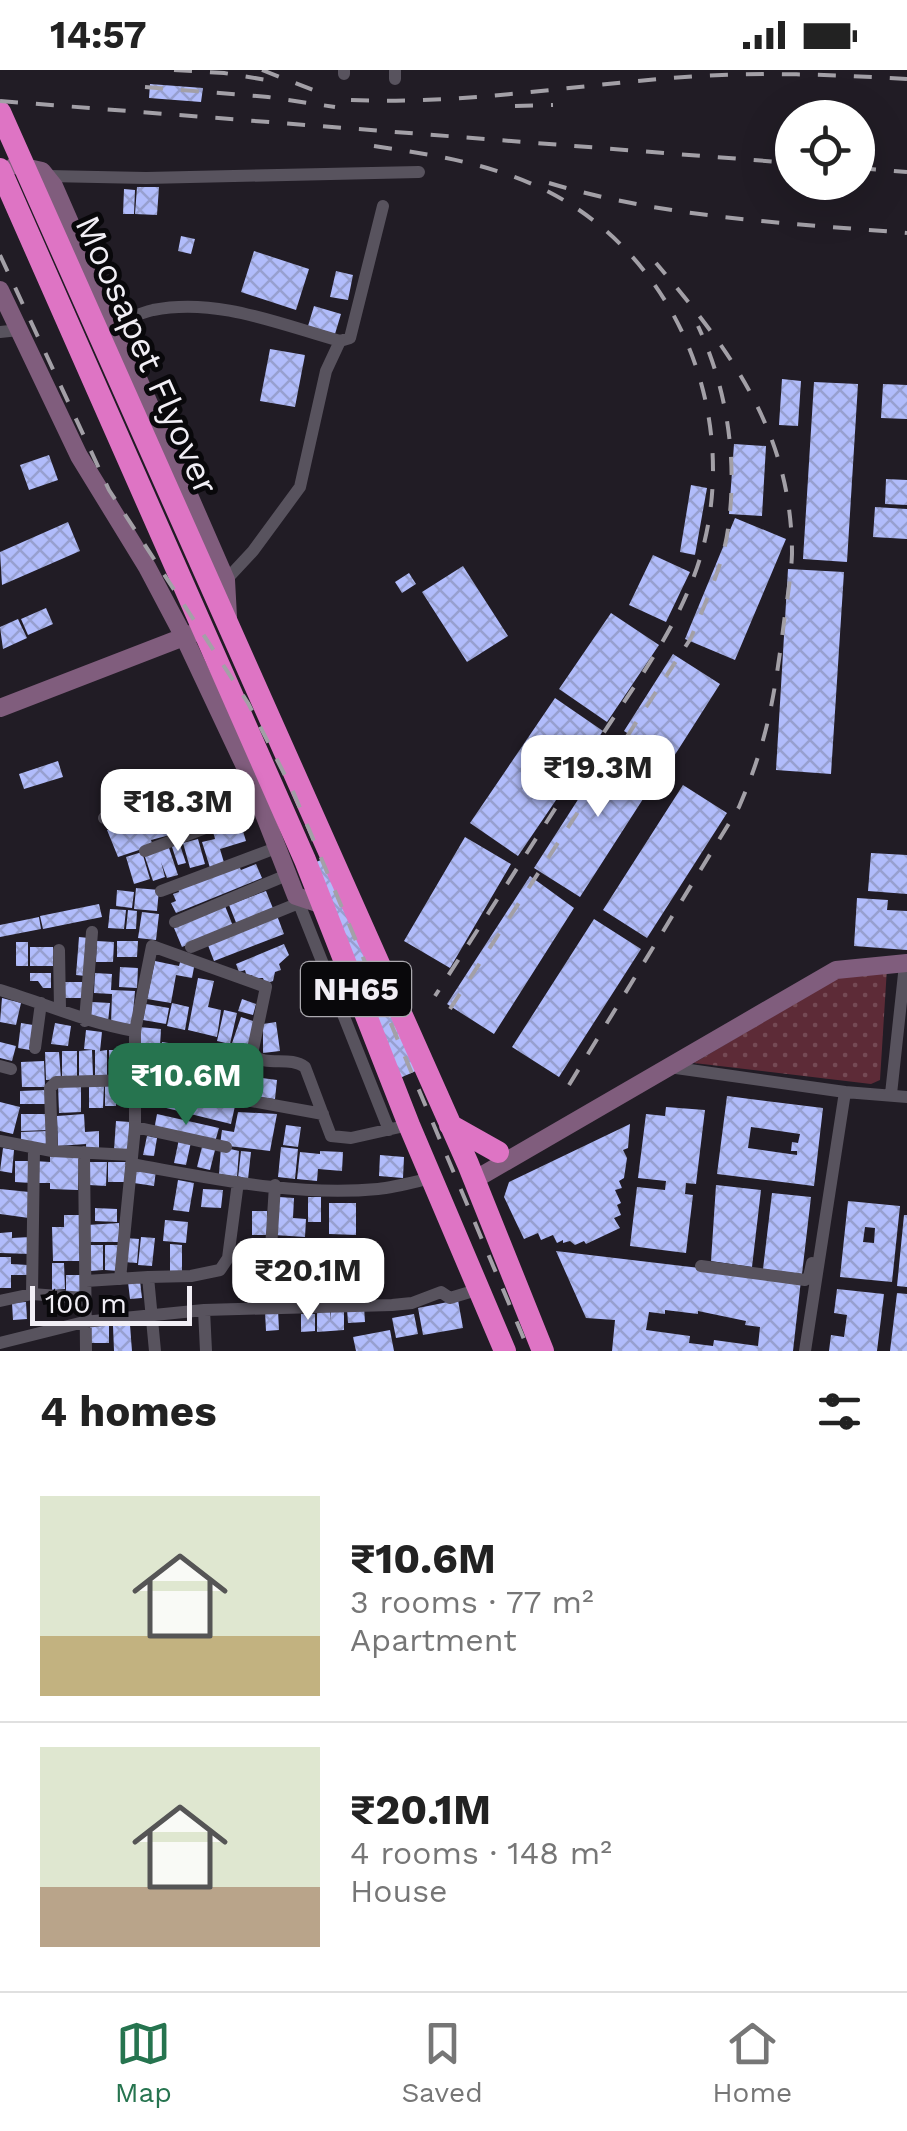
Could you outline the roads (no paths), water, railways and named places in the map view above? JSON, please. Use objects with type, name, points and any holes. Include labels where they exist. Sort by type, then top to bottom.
[{"type":"highway","name":"Moosapet Flyover","points":[[0,112],[219,583],[229,627],[278,740]]},
{"type":"highway","name":"Moosapet Flyover","points":[[0,170],[187,596],[191,628]]},
{"type":"highway","name":"NH65","points":[[191,628],[256,750],[323,905],[399,1127],[432,1178],[480,1289],[500,1348]]},
{"type":"highway","name":"NH65","points":[[278,740],[471,1172],[543,1351]]},
{"type":"highway","points":[[256,750],[278,740]]},
{"type":"highway","points":[[289,826],[312,816]]},
{"type":"highway","points":[[450,1125],[498,1152]]},
{"type":"street","points":[[0,170],[17,165],[32,167],[48,176],[146,178],[419,172]]},
{"type":"street","points":[[48,176],[115,324],[219,583],[253,551],[300,486],[326,371],[340,340]]},
{"type":"street","points":[[115,324],[152,310],[241,311],[340,340],[350,338],[383,206]]},
{"type":"street","points":[[0,290],[10,331],[80,456],[147,567],[191,628],[297,899],[399,1127],[337,1139],[331,1136],[301,1063],[262,1061],[252,1054],[266,987],[152,946],[135,1031],[135,1127],[120,1279]]},
{"type":"street","points":[[0,700],[191,628]]},
{"type":"street","points":[[0,708],[191,628]]},
{"type":"street","points":[[104,818],[248,773]]},
{"type":"street","points":[[145,851],[203,829],[194,792]]},
{"type":"street","points":[[161,891],[276,848]]},
{"type":"street","points":[[175,922],[287,874]]},
{"type":"street","points":[[191,947],[297,899],[323,905]]},
{"type":"street","points":[[85,1021],[92,932]]},
{"type":"street","points":[[59,950],[60,1008]]},
{"type":"street","points":[[471,1172],[525,1152],[539,1140],[836,970],[902,969],[891,1094]]},
{"type":"street","points":[[0,990],[60,1008],[85,1021],[135,1031]]},
{"type":"street","points":[[35,1048],[41,1003]]},
{"type":"street","points":[[666,1066],[907,1098]]},
{"type":"street","points":[[52,1151],[52,1084],[135,1080],[322,1114]]},
{"type":"street","points":[[805,1351],[815,1257],[845,1092]]},
{"type":"street","points":[[135,1127],[226,1147]]},
{"type":"street","points":[[471,1172],[498,1152],[539,1140]]},
{"type":"street","points":[[0,1159],[1,1141],[131,1160],[238,1182],[350,1190],[382,1189],[432,1178]]},
{"type":"street","points":[[32,1294],[34,1148]]},
{"type":"street","points":[[84,1152],[86,1351]]},
{"type":"street","points":[[86,1281],[191,1276],[220,1270],[228,1258],[238,1182]]},
{"type":"street","points":[[269,1281],[275,1185]]},
{"type":"street","points":[[700,1266],[805,1280],[815,1257]]},
{"type":"street","points":[[148,1277],[155,1351]]},
{"type":"street","points":[[0,1343],[84,1322],[204,1310],[392,1305],[442,1292],[450,1298],[480,1289]]},
{"type":"street","points":[[1,1300],[32,1294],[84,1298]]},
{"type":"street","points":[[204,1310],[206,1351]]},
{"type":"railway","points":[[174,70],[273,81]]},
{"type":"railway","points":[[262,70],[326,95]]},
{"type":"railway","points":[[351,100],[439,99],[727,75],[907,79]]},
{"type":"railway","points":[[145,87],[335,107]]},
{"type":"railway","points":[[0,101],[775,162]]},
{"type":"railway","points":[[515,106],[553,105]]},
{"type":"railway","points":[[374,146],[442,157],[507,174],[549,192],[597,223],[637,262],[669,307],[693,357],[708,411],[713,466],[709,522],[694,576],[675,619],[435,996]]},
{"type":"railway","points":[[875,169],[907,172]]},
{"type":"railway","points":[[549,183],[682,212],[907,233]]},
{"type":"railway","points":[[0,255],[109,490],[248,703],[292,789],[529,1351]]},
{"type":"railway","points":[[569,1085],[739,807],[768,720],[791,573],[789,510],[768,431],[732,361],[656,263]]},
{"type":"railway","points":[[450,1009],[691,638],[713,584],[728,529],[731,451],[723,399],[698,326]]}]
